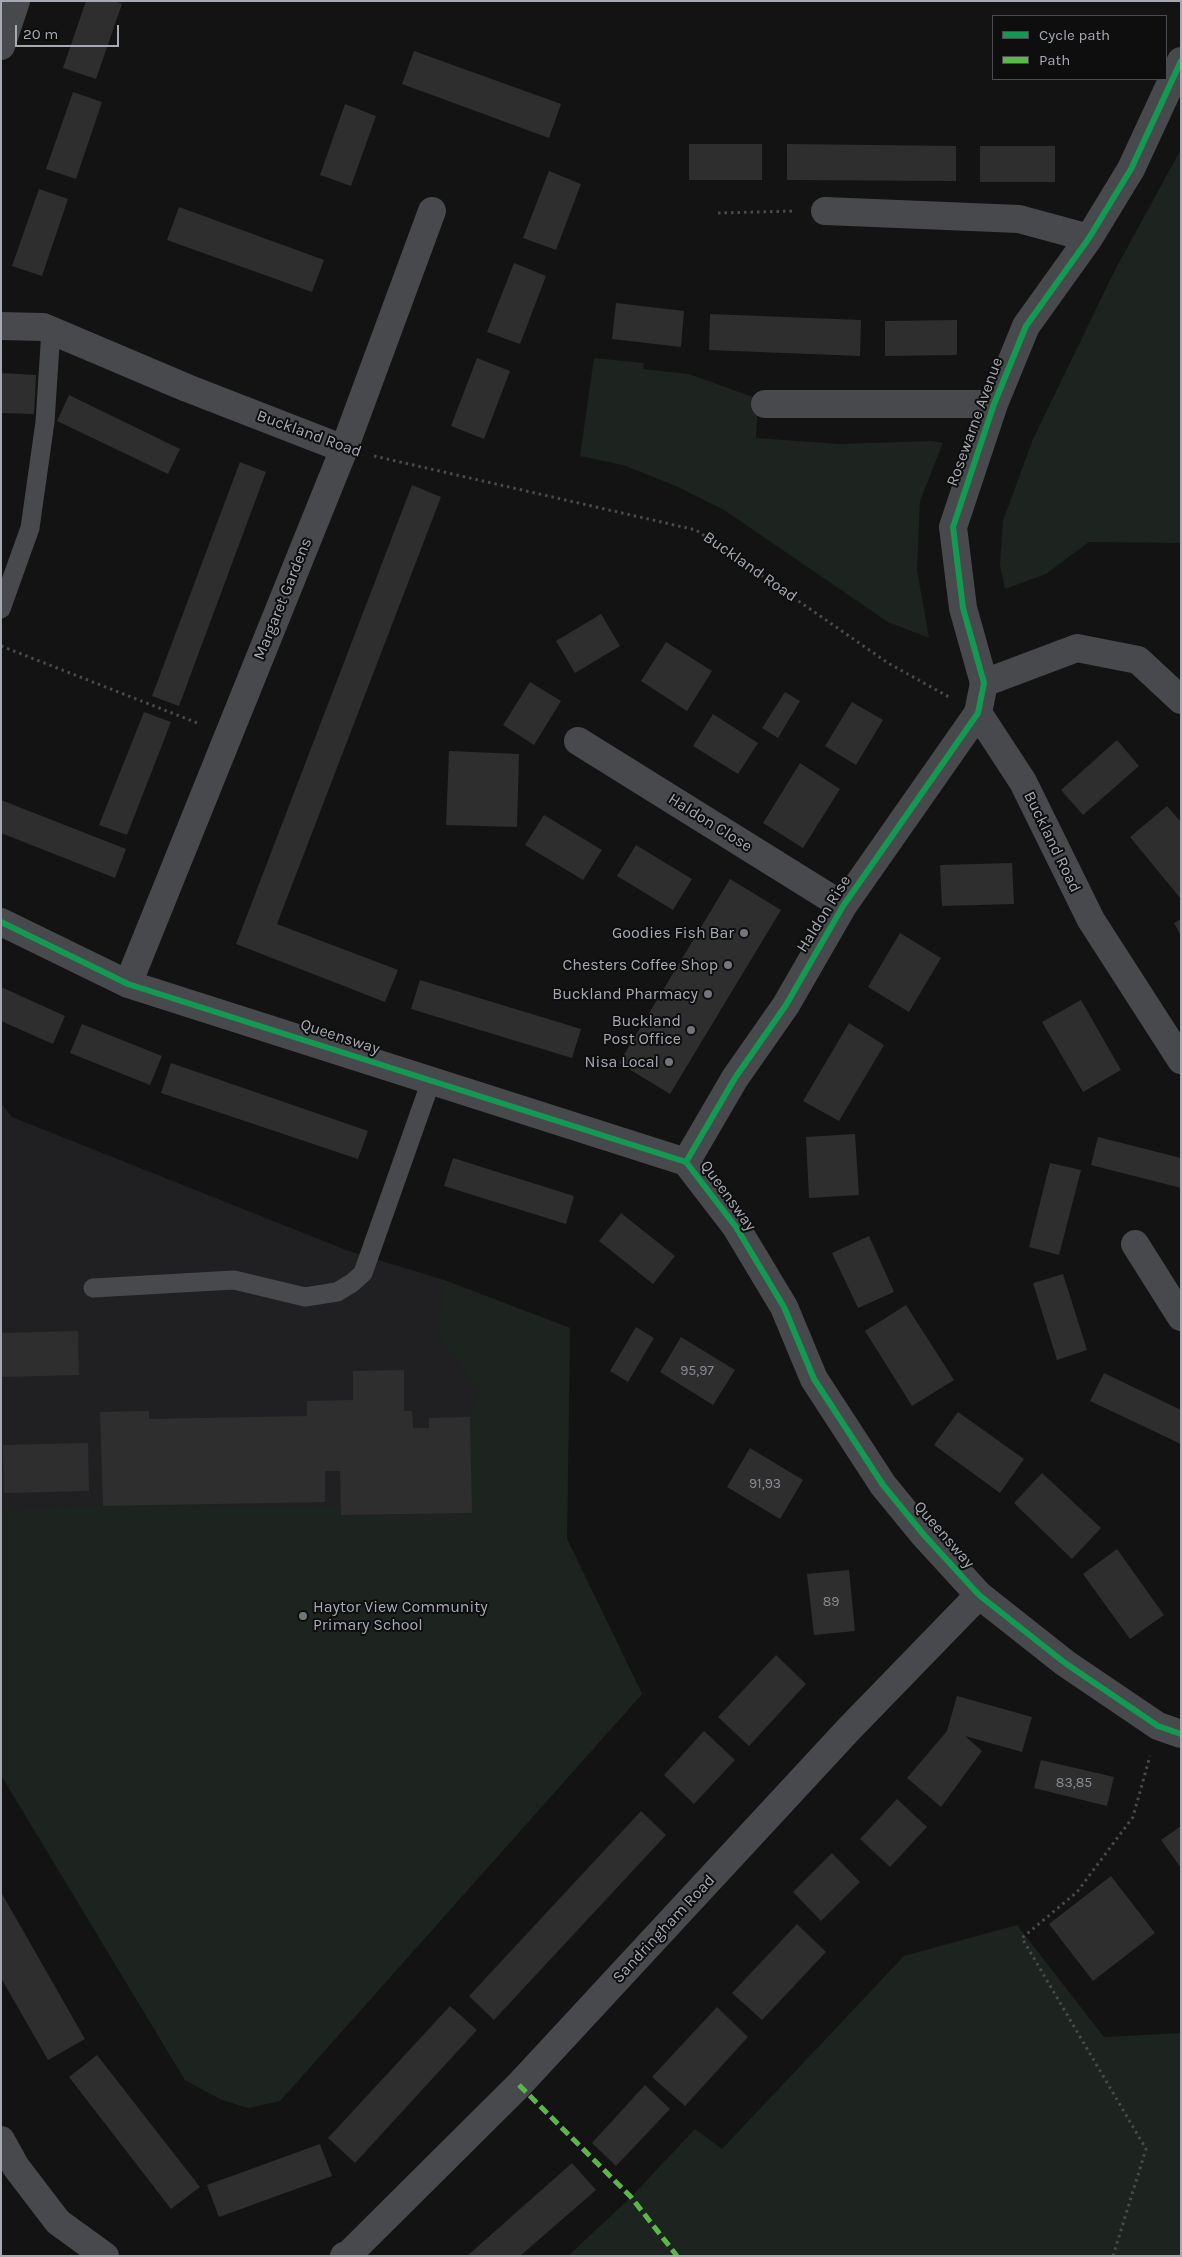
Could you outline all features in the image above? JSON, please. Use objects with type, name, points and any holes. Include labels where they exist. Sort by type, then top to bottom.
[{"type":"street","points":[[1,46],[16,1]]},
{"type":"street","name":"Rosewarne Avenue","points":[[984,683],[962,608],[953,527],[994,404],[1026,326],[1089,238],[1131,169],[1181,61]]},
{"type":"street","name":"Margaret Gardens","points":[[128,984],[344,450],[432,211]]},
{"type":"street","points":[[826,211],[1019,219],[1089,238]]},
{"type":"street","name":"Buckland Road","points":[[1,326],[43,327],[187,388],[344,450]]},
{"type":"street","name":"Rosewarne Avenue","points":[[766,404],[994,404]]},
{"type":"street","points":[[984,683],[1077,648],[1138,660],[1181,700]]},
{"type":"street","name":"Haldon Rise","points":[[686,1162],[736,1078],[786,1005],[843,906],[978,713],[984,683]]},
{"type":"street","name":"Buckland Road","points":[[978,713],[1023,782],[1091,920],[1181,1060]]},
{"type":"street","name":"Haldon Close","points":[[578,741],[843,906]]},
{"type":"street","name":"Queensway","points":[[1,922],[128,984],[686,1162],[736,1228],[784,1307],[814,1379],[883,1485],[979,1595],[1065,1663],[1169,1730]]},
{"type":"street","points":[[1135,1244],[1181,1317]]},
{"type":"street","name":"Sandringham Road","points":[[344,2256],[350,2253],[519,2086],[849,1729],[979,1595]]},
{"type":"street","points":[[1,2140],[16,2167],[58,2222],[105,2256]]},
{"type":"lane","points":[[1,608],[30,528],[45,422],[51,330]]},
{"type":"lane","points":[[93,1288],[234,1280],[305,1297],[337,1292],[352,1283],[363,1273],[431,1081]]},
{"type":"path","points":[[718,213],[826,211]]},
{"type":"path","points":[[1,646],[228,735]]},
{"type":"path","points":[[1113,2256],[1146,2149],[1022,1938],[1077,1892],[1132,1817],[1169,1730]]},
{"type":"shaded area","points":[[1181,149],[1181,543],[1089,542],[1046,574],[1005,589],[1000,565],[1003,521],[1033,439],[1114,272]]},
{"type":"shaded area","points":[[594,358],[644,363],[643,369],[689,374],[758,399],[756,438],[840,444],[932,441],[943,443],[920,501],[917,570],[929,638],[888,622],[724,510],[676,486],[623,465],[580,456]]},
{"type":"shaded area","name":"Haytor View Community Primary School","points":[[1,1103],[12,1117],[346,1250],[444,1280],[570,1328],[567,1539],[642,1694],[280,2101],[248,2108],[220,2099],[185,2080],[1,1775]]},
{"type":"shaded area","name":"Haytor View Community Primary School","points":[[444,1280],[570,1328],[567,1539],[642,1694],[280,2101],[248,2108],[220,2099],[185,2080],[1,1775],[1,1510],[113,1506],[348,1507],[342,1515],[472,1513],[470,1417],[480,1390],[438,1336]]},
{"type":"shaded area","points":[[1017,1925],[1104,2037],[1181,2033],[1181,2256],[568,2256],[631,2197],[695,2129],[722,2149],[904,1956]]},
{"type":"building","points":[[86,1],[115,1],[122,4],[96,79],[63,68]]},
{"type":"building","points":[[414,51],[561,104],[549,138],[402,84]]},
{"type":"building","points":[[73,92],[102,102],[76,179],[46,169]]},
{"type":"building","points":[[345,104],[376,116],[351,186],[320,175]]},
{"type":"building","points":[[689,144],[762,144],[762,180],[689,180]]},
{"type":"building","points":[[787,144],[956,146],[956,181],[787,180]]},
{"type":"building","points":[[980,146],[1055,146],[1055,182],[980,182]]},
{"type":"building","points":[[549,171],[581,184],[556,250],[523,238]]},
{"type":"building","points":[[39,189],[68,199],[42,276],[12,266]]},
{"type":"building","points":[[179,207],[324,260],[312,292],[167,240]]},
{"type":"building","points":[[514,263],[546,276],[520,344],[487,332]]},
{"type":"building","points":[[616,303],[684,311],[681,347],[612,339]]},
{"type":"building","points":[[710,314],[861,320],[860,356],[709,350]]},
{"type":"building","points":[[957,320],[957,355],[885,356],[885,321]]},
{"type":"building","points":[[477,358],[510,371],[484,439],[451,426]]},
{"type":"building","points":[[1,373],[36,375],[34,414],[1,413]]},
{"type":"building","points":[[69,395],[180,449],[168,474],[57,421]]},
{"type":"building","points":[[240,462],[266,472],[179,706],[152,696]]},
{"type":"building","points":[[412,485],[441,497],[277,924],[398,970],[385,1002],[236,944]]},
{"type":"building","points":[[601,614],[620,646],[575,673],[556,641]]},
{"type":"building","points":[[666,642],[712,671],[687,711],[641,681]]},
{"type":"building","points":[[530,682],[561,701],[534,745],[503,725]]},
{"type":"building","points":[[785,692],[800,701],[778,738],[762,728]]},
{"type":"building","points":[[852,702],[883,720],[856,765],[825,746]]},
{"type":"building","points":[[144,712],[171,722],[127,835],[99,825]]},
{"type":"building","points":[[713,714],[758,743],[738,774],[693,746]]},
{"type":"building","points":[[1117,740],[1139,766],[1083,815],[1061,790]]},
{"type":"building","points":[[449,751],[519,754],[517,827],[446,825]]},
{"type":"building","points":[[800,763],[840,789],[803,848],[763,823]]},
{"type":"building","points":[[1,800],[126,849],[115,878],[1,833]]},
{"type":"building","points":[[1167,806],[1181,822],[1181,899],[1130,837]]},
{"type":"building","points":[[544,815],[602,850],[583,880],[525,845]]},
{"type":"building","points":[[636,845],[692,879],[673,910],[617,876]]},
{"type":"building","points":[[1012,863],[1014,904],[942,906],[940,865]]},
{"type":"building","points":[[730,879],[781,910],[670,1094],[619,1063]]},
{"type":"building","points":[[1181,919],[1181,936],[1174,923]]},
{"type":"building","points":[[900,933],[941,958],[909,1012],[868,987]]},
{"type":"building","points":[[420,980],[581,1029],[572,1058],[411,1009]]},
{"type":"building","points":[[1,987],[65,1016],[53,1044],[1,1021]]},
{"type":"building","points":[[1081,1000],[1121,1070],[1083,1092],[1042,1022]]},
{"type":"building","points":[[849,1023],[884,1045],[839,1121],[803,1101]]},
{"type":"building","points":[[82,1024],[162,1056],[150,1085],[70,1053]]},
{"type":"building","points":[[171,1063],[368,1131],[358,1159],[161,1093]]},
{"type":"building","points":[[855,1134],[859,1195],[809,1198],[806,1137]]},
{"type":"building","points":[[1098,1137],[1181,1158],[1181,1188],[1091,1165]]},
{"type":"building","points":[[453,1158],[574,1196],[566,1224],[444,1186]]},
{"type":"building","points":[[1050,1163],[1081,1170],[1059,1255],[1029,1247]]},
{"type":"building","points":[[621,1213],[675,1256],[653,1284],[599,1241]]},
{"type":"building","points":[[869,1236],[894,1292],[858,1308],[832,1253]]},
{"type":"building","points":[[1063,1274],[1087,1350],[1057,1360],[1033,1283]]},
{"type":"building","points":[[906,1305],[954,1380],[912,1406],[865,1331]]},
{"type":"building","points":[[636,1327],[654,1338],[628,1382],[610,1371]]},
{"type":"building","points":[[78,1331],[79,1375],[1,1377],[1,1333]]},
{"type":"building","points":[[681,1337],[735,1370],[713,1405],[660,1372]]},
{"type":"building","points":[[404,1370],[404,1411],[412,1411],[413,1428],[429,1428],[429,1418],[470,1417],[472,1513],[341,1515],[340,1471],[325,1471],[325,1502],[103,1506],[100,1412],[149,1411],[149,1419],[307,1416],[307,1401],[353,1400],[353,1371]]},
{"type":"building","points":[[1104,1373],[1181,1410],[1181,1444],[1090,1401]]},
{"type":"building","points":[[958,1412],[1024,1459],[1000,1493],[934,1445]]},
{"type":"building","points":[[88,1443],[89,1491],[4,1493],[3,1445]]},
{"type":"building","points":[[750,1448],[803,1480],[780,1519],[727,1487]]},
{"type":"building","points":[[1042,1473],[1101,1528],[1072,1559],[1014,1503]]},
{"type":"building","points":[[1117,1549],[1164,1615],[1130,1639],[1083,1574]]},
{"type":"building","points":[[849,1570],[855,1631],[814,1635],[807,1574]]},
{"type":"building","points":[[776,1655],[806,1684],[749,1746],[718,1717]]},
{"type":"building","points":[[957,1696],[1032,1717],[1022,1752],[965,1736],[982,1751],[941,1807],[907,1778],[947,1731]]},
{"type":"building","points":[[704,1731],[735,1760],[694,1804],[664,1775]]},
{"type":"building","points":[[1041,1760],[1114,1777],[1107,1806],[1034,1788]]},
{"type":"building","points":[[897,1799],[927,1827],[890,1867],[860,1839]]},
{"type":"building","points":[[641,1811],[666,1835],[494,2020],[469,1996]]},
{"type":"building","points":[[1181,1826],[1181,1868],[1161,1840]]},
{"type":"building","points":[[832,1853],[860,1882],[821,1921],[793,1892]]},
{"type":"building","points":[[1111,1876],[1155,1933],[1093,1981],[1049,1924]]},
{"type":"building","points":[[1,1892],[85,2039],[48,2060],[1,1978]]},
{"type":"building","points":[[797,1924],[826,1952],[762,2020],[732,1993]]},
{"type":"building","points":[[450,2006],[477,2030],[355,2163],[328,2138]]},
{"type":"building","points":[[717,2007],[748,2037],[685,2106],[652,2077]]},
{"type":"building","points":[[97,2055],[200,2187],[171,2209],[69,2077]]},
{"type":"building","points":[[645,2085],[670,2109],[616,2166],[592,2143]]},
{"type":"building","points":[[320,2144],[332,2176],[219,2217],[207,2185]]},
{"type":"building","points":[[572,2163],[596,2190],[520,2256],[467,2256]]},
{"type":"marked path","points":[[519,2085],[631,2197],[677,2256]]},
{"type":"cycle path","points":[[686,1162],[735,1078],[786,1005],[843,906],[978,713],[984,683],[963,608],[953,527],[994,404],[1026,326],[1089,238],[1131,169],[1181,61]]},
{"type":"cycle path","points":[[1,922],[128,984],[686,1162],[736,1227],[784,1307],[814,1379],[883,1485],[924,1535],[979,1595],[1065,1663],[1158,1726],[1181,1734]]},
{"type":"place","name":"Goodies Fish Bar","points":[[744,933]]},
{"type":"place","name":"Chesters Coffee Shop","points":[[728,965]]},
{"type":"place","name":"Buckland Pharmacy","points":[[708,994]]},
{"type":"place","name":"Buckland Post Office","points":[[691,1030]]},
{"type":"place","name":"Nisa Local","points":[[669,1062]]},
{"type":"place","name":"Haytor View Community Primary School","points":[[303,1616]]}]
